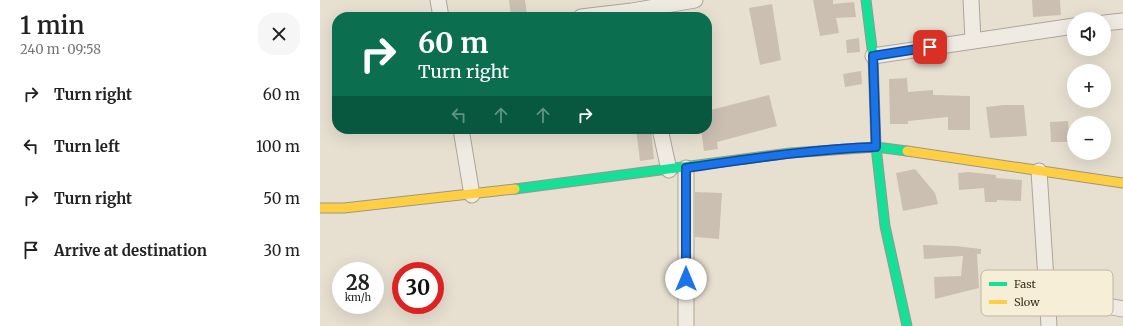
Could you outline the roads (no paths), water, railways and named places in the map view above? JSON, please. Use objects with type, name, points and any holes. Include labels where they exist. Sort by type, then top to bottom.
[{"type":"street","points":[[438,0],[441,12]]},
{"type":"street","points":[[613,12],[694,0]]},
{"type":"street","points":[[866,0],[873,56],[876,147],[885,226],[907,326]]},
{"type":"street","points":[[971,0],[973,40]]},
{"type":"street","points":[[1111,22],[1123,21]]},
{"type":"street","points":[[873,56],[1067,27]]},
{"type":"street","points":[[462,134],[472,195]]},
{"type":"street","points":[[661,134],[669,170]]},
{"type":"street","points":[[320,208],[344,208],[472,195],[686,168],[797,152],[876,147],[1001,164],[1123,183]]},
{"type":"street","points":[[686,168],[686,326]]},
{"type":"street","points":[[1040,171],[1046,270]]},
{"type":"street","points":[[1113,307],[1123,309]]},
{"type":"street","points":[[1048,316],[1049,326]]}]
